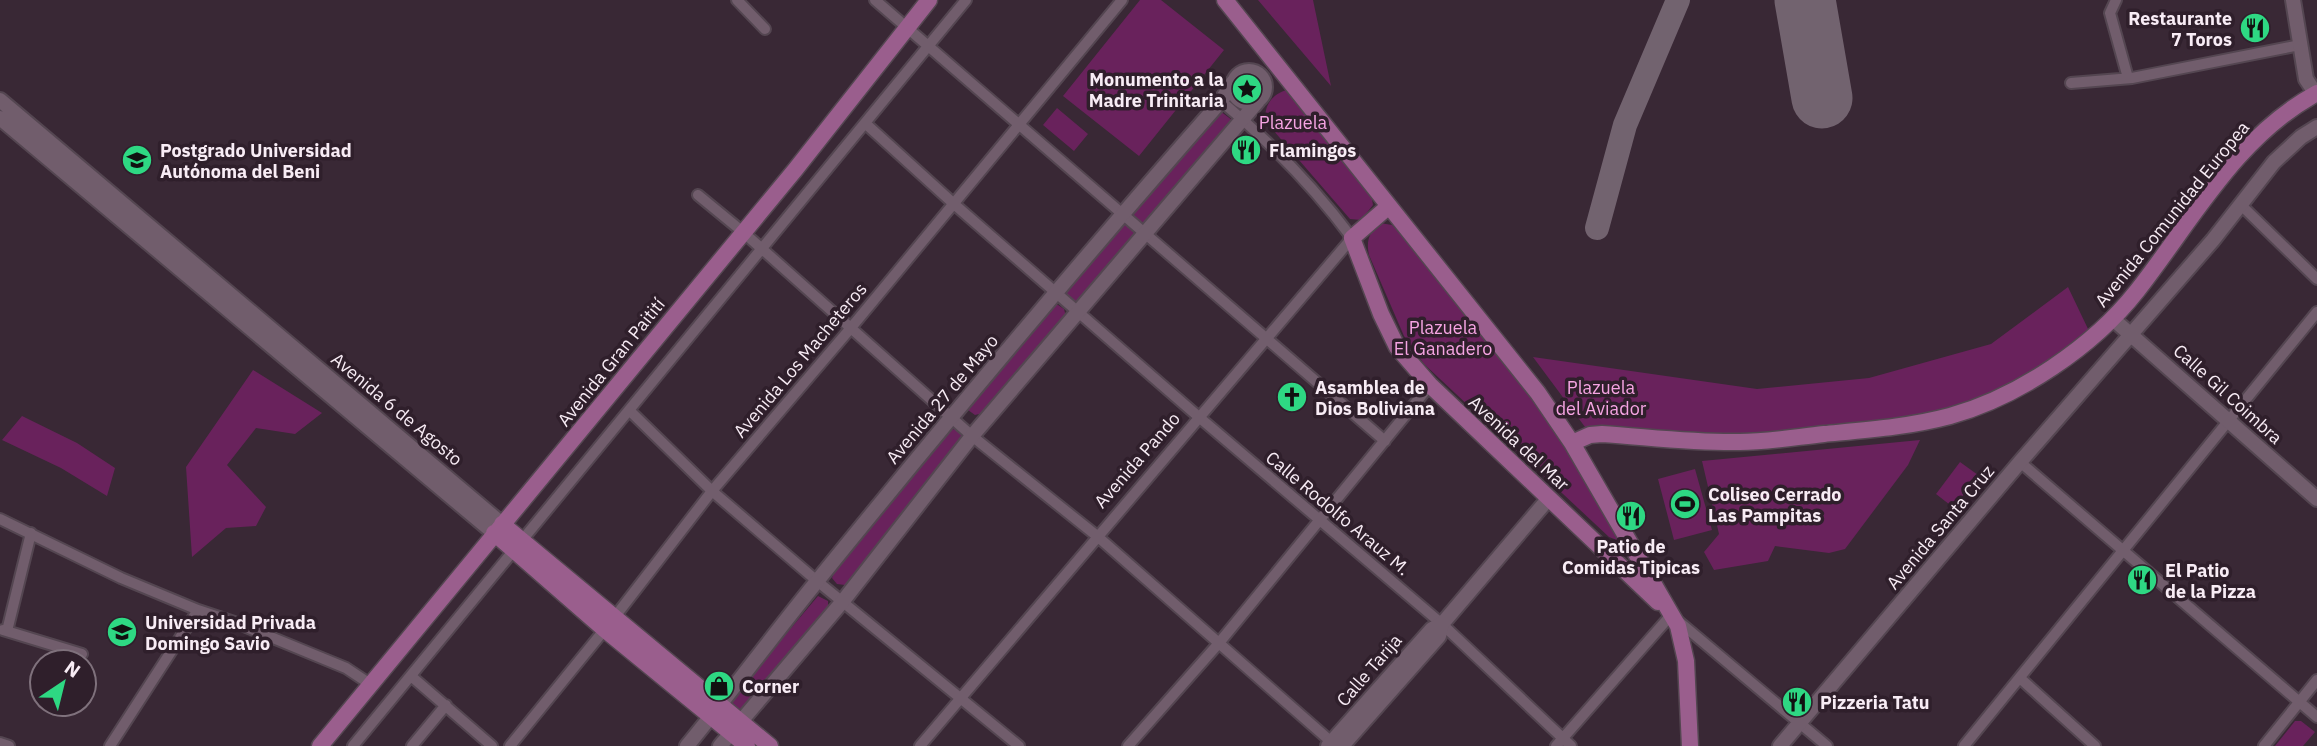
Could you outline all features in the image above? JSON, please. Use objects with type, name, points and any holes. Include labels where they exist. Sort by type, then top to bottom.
[{"type":"main road","name":"Avenida Gran Paitití","points":[[320,746],[795,170],[929,0]]},
{"type":"main road","points":[[1225,0],[1538,393],[1572,443],[1678,626],[1686,661],[1690,746]]},
{"type":"main road","points":[[2293,0],[2300,46],[2315,87]]},
{"type":"main road","points":[[1259,74],[1273,62]]},
{"type":"main road","points":[[720,746],[843,601],[972,436],[1244,119],[1258,101],[1265,92],[1263,77],[1254,71],[1244,71],[1233,82],[1237,98],[1247,103],[1258,101]]},
{"type":"main road","name":"Avenida 27 de Mayo","points":[[687,746],[817,581],[1123,213],[1221,101],[1233,82]]},
{"type":"main road","name":"Avenida Comunidad Europea","points":[[1572,443],[1590,435],[1602,434],[1742,443],[1862,431],[1951,416],[1984,403],[2068,357],[2113,319],[2249,144],[2315,87]]},
{"type":"main road","name":"Avenida 6 de Agosto","points":[[0,100],[137,224]]},
{"type":"main road","name":"Avenida 6 de Agosto","points":[[0,118],[137,224],[736,727],[770,746]]},
{"type":"main road","name":"Avenida Santa Cruz","points":[[1780,746],[2020,462],[2132,335],[2274,162],[2301,137],[2317,127]]},
{"type":"main road","name":"Avenida Pando","points":[[1352,238],[1390,206]]},
{"type":"main road","name":"Avenida del Mar","points":[[1352,238],[1381,314],[1397,346],[1430,385],[1671,615]]},
{"type":"main road","name":"Calle Gil Coimbra","points":[[2113,319],[2317,499]]},
{"type":"main road","name":"Calle Tarija","points":[[1335,745],[1432,629],[1443,624],[1549,498]]},
{"type":"main road","points":[[1611,559],[1626,563],[1630,560],[1632,546]]},
{"type":"main road","name":"Avenida 6 de Agosto","points":[[736,727],[747,746]]},
{"type":"street","points":[[737,0],[765,29]]},
{"type":"street","points":[[875,0],[1385,441]]},
{"type":"street","points":[[353,746],[966,0]]},
{"type":"street","name":"Avenida Los Macheteros","points":[[510,746],[712,491],[1122,0]]},
{"type":"street","points":[[2116,0],[2110,13],[2128,78]]},
{"type":"street","points":[[2071,83],[2128,78],[2300,46]]},
{"type":"street","name":"Avenida del Mar","points":[[1221,101],[1261,134],[1324,200],[1352,238]]},
{"type":"street","name":"Calle Rodolfo Arauz M.","points":[[866,124],[1200,418],[1443,624],[1563,744]]},
{"type":"street","points":[[698,195],[972,436],[1097,536],[1335,745]]},
{"type":"street","points":[[2241,205],[2317,279]]},
{"type":"street","name":"Avenida Pando","points":[[920,746],[1352,238]]},
{"type":"street","points":[[1964,746],[2317,312]]},
{"type":"street","points":[[1128,746],[1219,643],[1430,385]]},
{"type":"street","points":[[629,411],[712,491],[817,581],[1019,746]]},
{"type":"street","points":[[2020,462],[2317,717]]},
{"type":"street","points":[[0,519],[121,578],[346,668],[370,684]]},
{"type":"street","points":[[31,533],[4,630],[62,648]]},
{"type":"street","points":[[110,746],[198,610]]},
{"type":"street","points":[[1563,744],[1671,615]]},
{"type":"street","name":"Avenida del Mar","points":[[1671,615],[1827,746]]},
{"type":"street","points":[[1686,661],[1698,647],[1714,651]]},
{"type":"street","points":[[411,676],[492,746]]},
{"type":"street","points":[[2021,678],[2095,746]]},
{"type":"street","points":[[2264,746],[2317,680]]},
{"type":"street","points":[[412,746],[446,705]]},
{"type":"street","points":[[0,743],[9,746]]},
{"type":"green space","points":[[1140,0],[1161,0],[1224,50],[1139,156],[1063,96]]},
{"type":"green space","points":[[1258,0],[1313,0],[1331,86]]},
{"type":"green space","name":"Plazuela","points":[[1287,90],[1370,188],[1373,205],[1361,220],[1350,219],[1266,122],[1266,111],[1270,102],[1277,94]]},
{"type":"green space","points":[[1057,108],[1088,134],[1074,151],[1043,125]]},
{"type":"green space","points":[[1216,108],[1236,123],[1144,228],[1129,212]]},
{"type":"green space","points":[[1122,219],[1140,235],[1077,304],[1062,292]]},
{"type":"green space","name":"Plazuela El Ganadero","points":[[1380,223],[1392,225],[1407,240],[1542,411],[1615,530],[1617,540],[1609,537],[1424,364],[1404,336],[1369,255],[1369,237]]},
{"type":"green space","name":"Plazuela del Aviador","points":[[2068,287],[2089,331],[2066,354],[1983,400],[1889,423],[1679,436],[1585,427],[1533,357],[1757,389],[1869,378],[1991,344]]},
{"type":"green space","points":[[1051,305],[1064,309],[1066,317],[983,413],[975,415],[968,410],[968,402]]},
{"type":"green space","points":[[253,370],[322,413],[295,434],[256,428],[227,465],[266,507],[256,526],[226,528],[192,557],[186,467]]},
{"type":"green space","points":[[22,416],[77,443],[115,468],[107,496],[61,468],[2,440]]},
{"type":"green space","points":[[960,430],[965,438],[851,583],[837,584],[832,578],[835,570],[949,431]]},
{"type":"green space","points":[[1920,440],[1908,465],[1845,549],[1829,553],[1775,546],[1768,561],[1714,570],[1704,552],[1719,534],[1702,461]]},
{"type":"green space","points":[[1960,462],[1978,475],[1954,508],[1936,494]]},
{"type":"green space","name":"Coliseo Cerrado Las Pampitas","points":[[1695,469],[1712,530],[1674,540],[1658,479]]},
{"type":"green space","points":[[818,596],[828,601],[828,607],[741,715],[727,704]]},
{"type":"green space","points":[[2295,721],[2301,721],[2315,732],[2303,746],[2275,746]]},
{"type":"taxiway","points":[[1597,228],[1625,125],[1678,0]]},
{"type":"runway","points":[[1805,0],[1822,98]]},
{"type":"place","name":"Restaurante 7 Toros","points":[[2255,28]]},
{"type":"place","name":"Monumento a la Madre Trinitaria","points":[[1247,89]]},
{"type":"place","name":"Flamingos","points":[[1246,150]]},
{"type":"place","name":"Postgrado Universidad Autónoma del Beni","points":[[137,160]]},
{"type":"place","name":"Asamblea de Dios Boliviana","points":[[1292,397]]},
{"type":"place","name":"Coliseo Cerrado Las Pampitas","points":[[1685,504]]},
{"type":"place","name":"Patio de Comidas Tipicas","points":[[1631,516]]},
{"type":"place","name":"El Patio de la Pizza","points":[[2142,580]]},
{"type":"place","name":"Universidad Privada Domingo Savio","points":[[122,632]]},
{"type":"place","name":"Corner","points":[[719,686]]},
{"type":"place","name":"Pizzeria Tatu","points":[[1797,702]]}]
